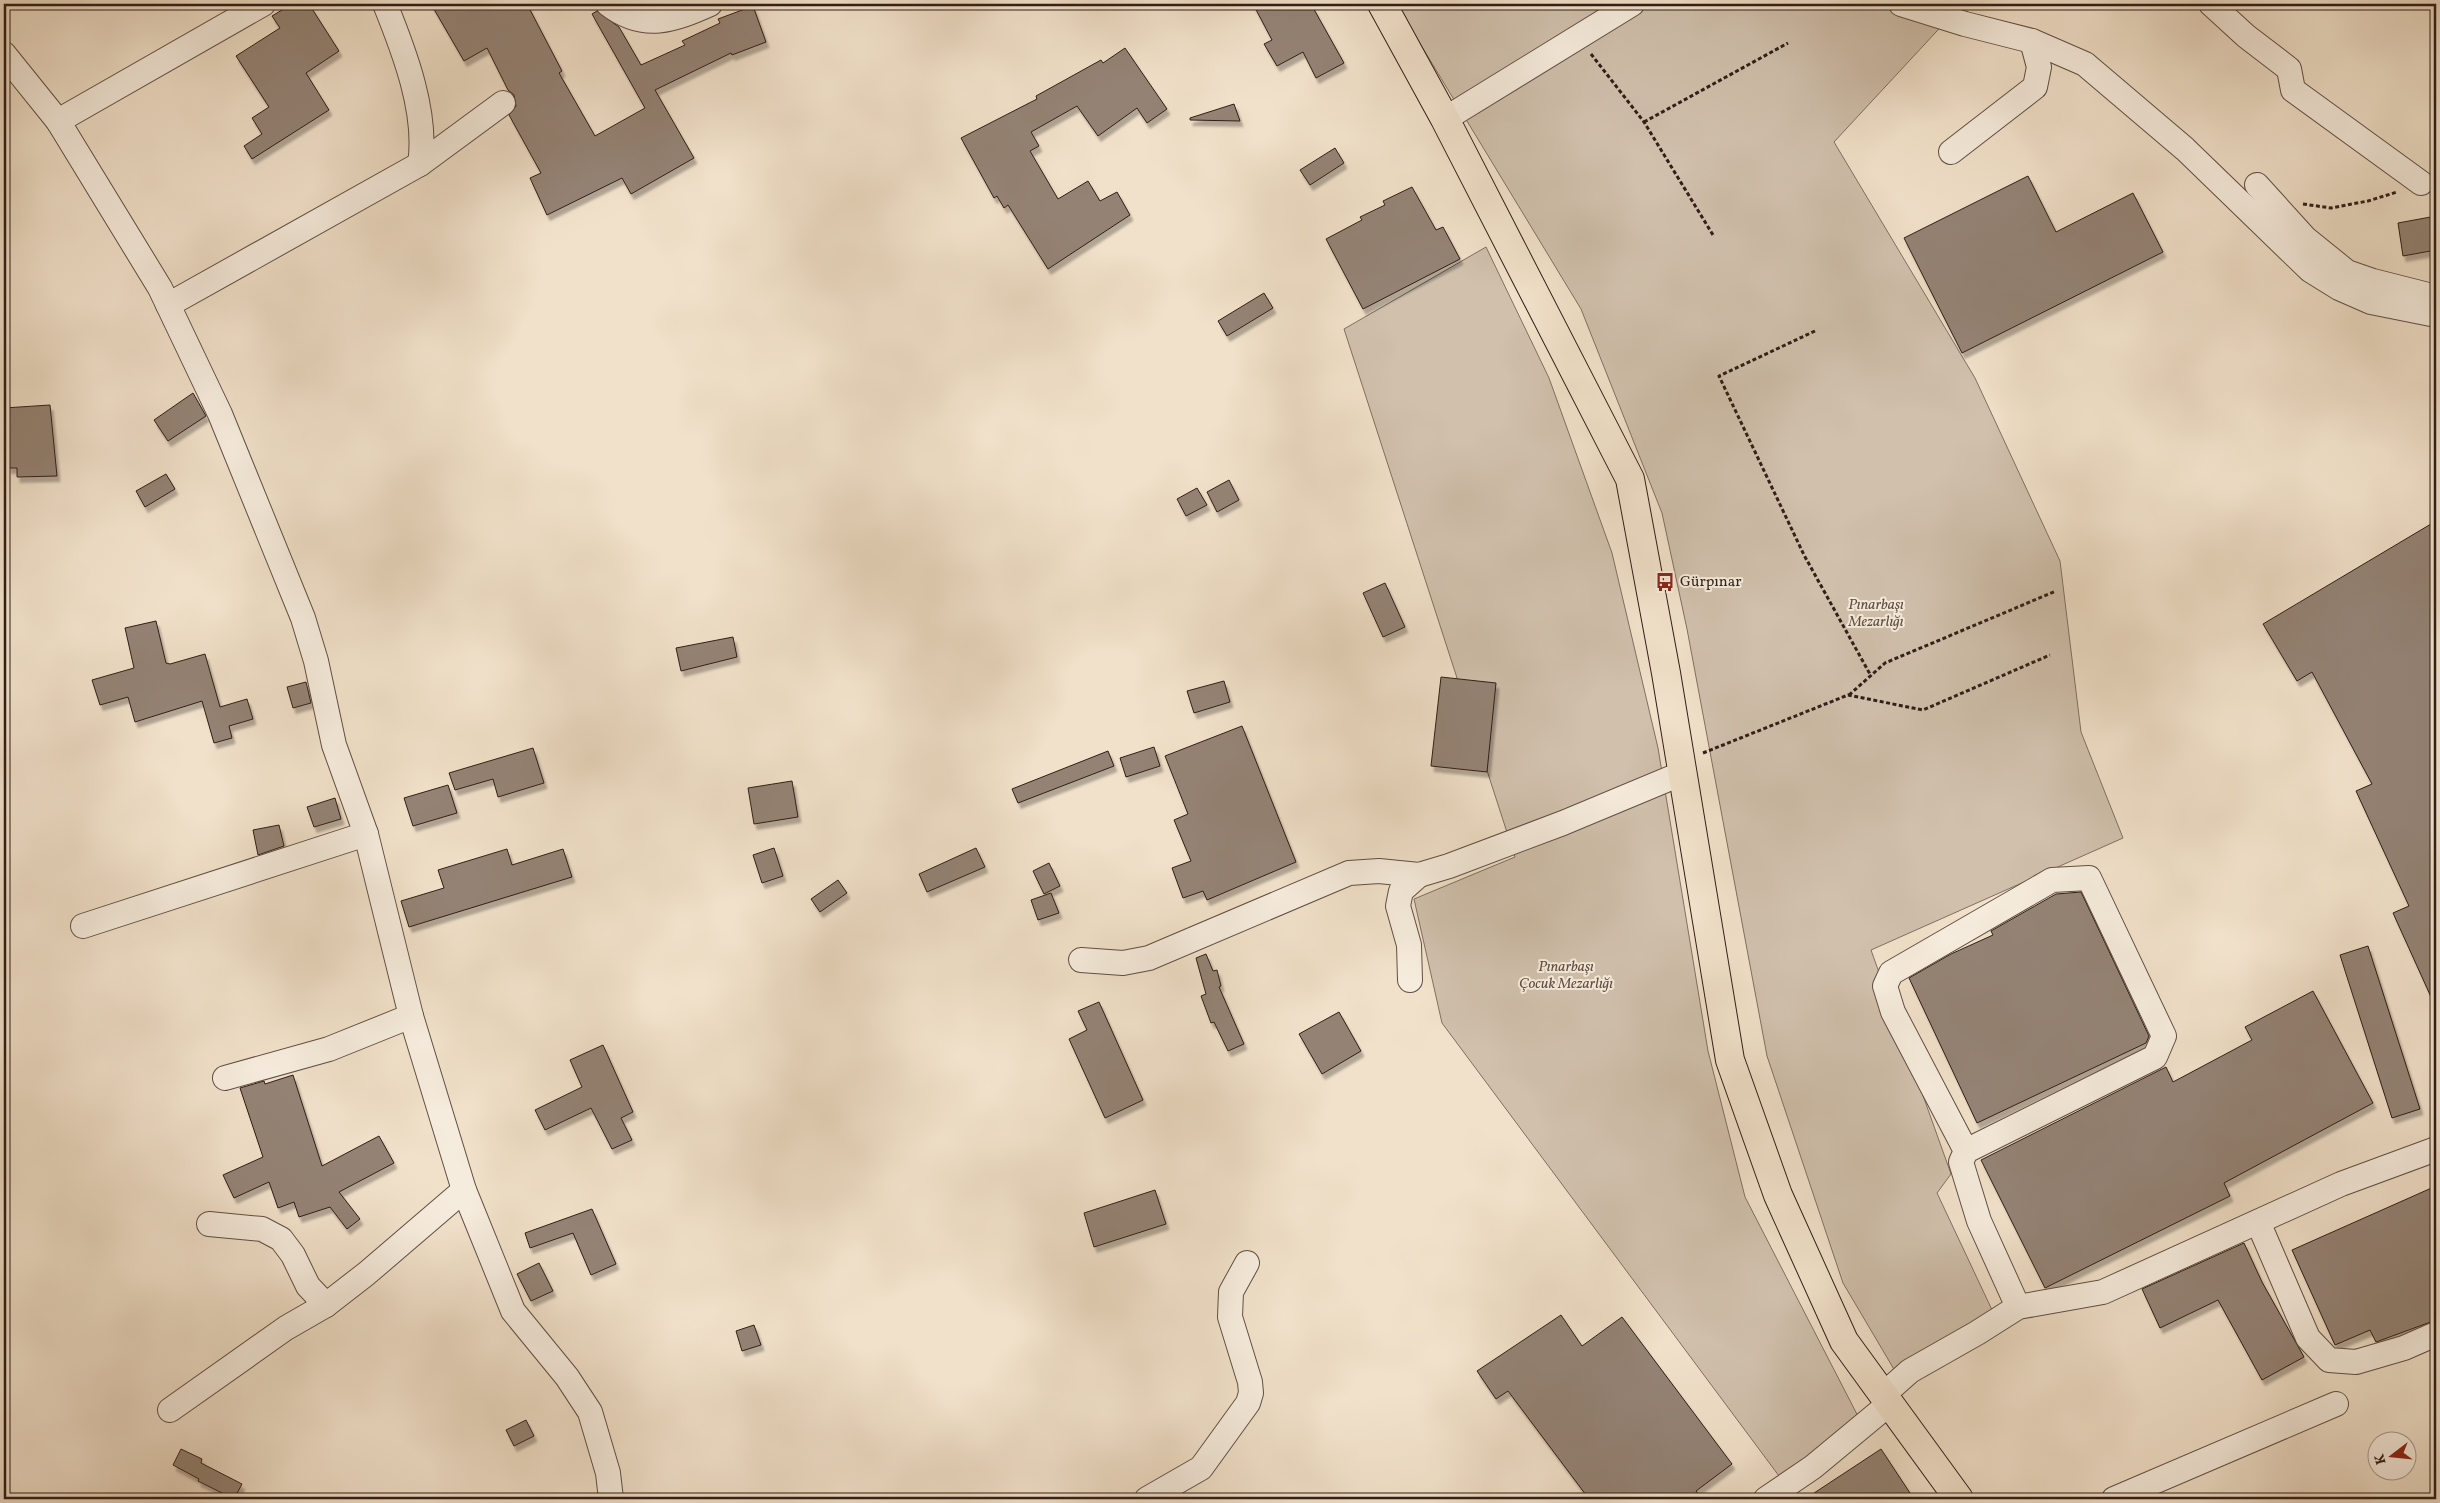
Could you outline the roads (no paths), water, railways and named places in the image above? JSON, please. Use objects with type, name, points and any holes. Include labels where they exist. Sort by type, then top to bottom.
[{"type":"main road","points":[[1382,4],[1445,119],[1630,479],[1682,767],[1730,1060],[1778,1195],[1844,1341],[1958,1499]]},
{"type":"street","points":[[58,121],[264,4]]},
{"type":"street","points":[[385,4],[420,111],[424,142],[420,164]]},
{"type":"street","points":[[608,4],[626,15],[637,19],[660,21],[680,17],[710,4]]},
{"type":"street","points":[[1445,119],[1632,4]]},
{"type":"street","points":[[1901,4],[1965,24],[2032,41],[2085,64],[2185,149],[2310,270],[2339,288],[2371,302],[2436,315]]},
{"type":"street","points":[[2211,4],[2246,36],[2289,68],[2293,90],[2421,183]]},
{"type":"street","points":[[1950,152],[2035,87],[2040,67],[2032,41]]},
{"type":"street","points":[[4,54],[58,121],[160,288],[220,414],[303,618],[316,661],[334,745],[366,834],[411,1016],[464,1190],[513,1311],[567,1377],[590,1412],[608,1473],[611,1499]]},
{"type":"street","points":[[168,305],[420,164],[503,103]]},
{"type":"street","points":[[2257,184],[2305,238],[2347,272],[2373,281],[2436,297]]},
{"type":"street","points":[[1081,960],[1124,962],[1148,958],[1349,873],[1379,871],[1419,875],[1449,866],[1563,823],[1682,767]]},
{"type":"street","points":[[83,926],[366,834]]},
{"type":"street","points":[[1410,980],[1409,945],[1398,906],[1401,890],[1419,875]]},
{"type":"street","points":[[1966,1151],[1893,1012],[1885,986],[1891,973],[2052,880],[2089,878],[2164,1036],[2155,1057],[1966,1151],[1961,1162],[1979,1221],[2018,1307]]},
{"type":"street","points":[[225,1078],[329,1050],[411,1016]]},
{"type":"street","points":[[1766,1499],[1813,1467],[1886,1399],[1910,1371],[1978,1333],[2018,1307],[2103,1292],[2341,1184],[2436,1149]]},
{"type":"street","points":[[170,1410],[286,1328],[326,1305],[366,1274],[464,1190]]},
{"type":"street","points":[[2258,1222],[2308,1338],[2329,1360],[2356,1362],[2404,1348],[2436,1334]]},
{"type":"street","points":[[210,1224],[262,1229],[281,1239],[293,1255],[308,1286],[326,1305]]},
{"type":"street","points":[[1147,1499],[1200,1468],[1214,1446],[1238,1419],[1248,1403],[1251,1393],[1250,1382],[1230,1317],[1231,1292],[1247,1263]]},
{"type":"street","points":[[2114,1499],[2336,1404]]},
{"type":"place","name":"Gürpınar","points":[[1665,582]]},
{"type":"park label","name":"Pınarbaşı Mezarlığı","points":[[1876,614]]},
{"type":"park label","name":"Pınarbaşı Çocuk Mezarlığı","points":[[1566,976]]}]
